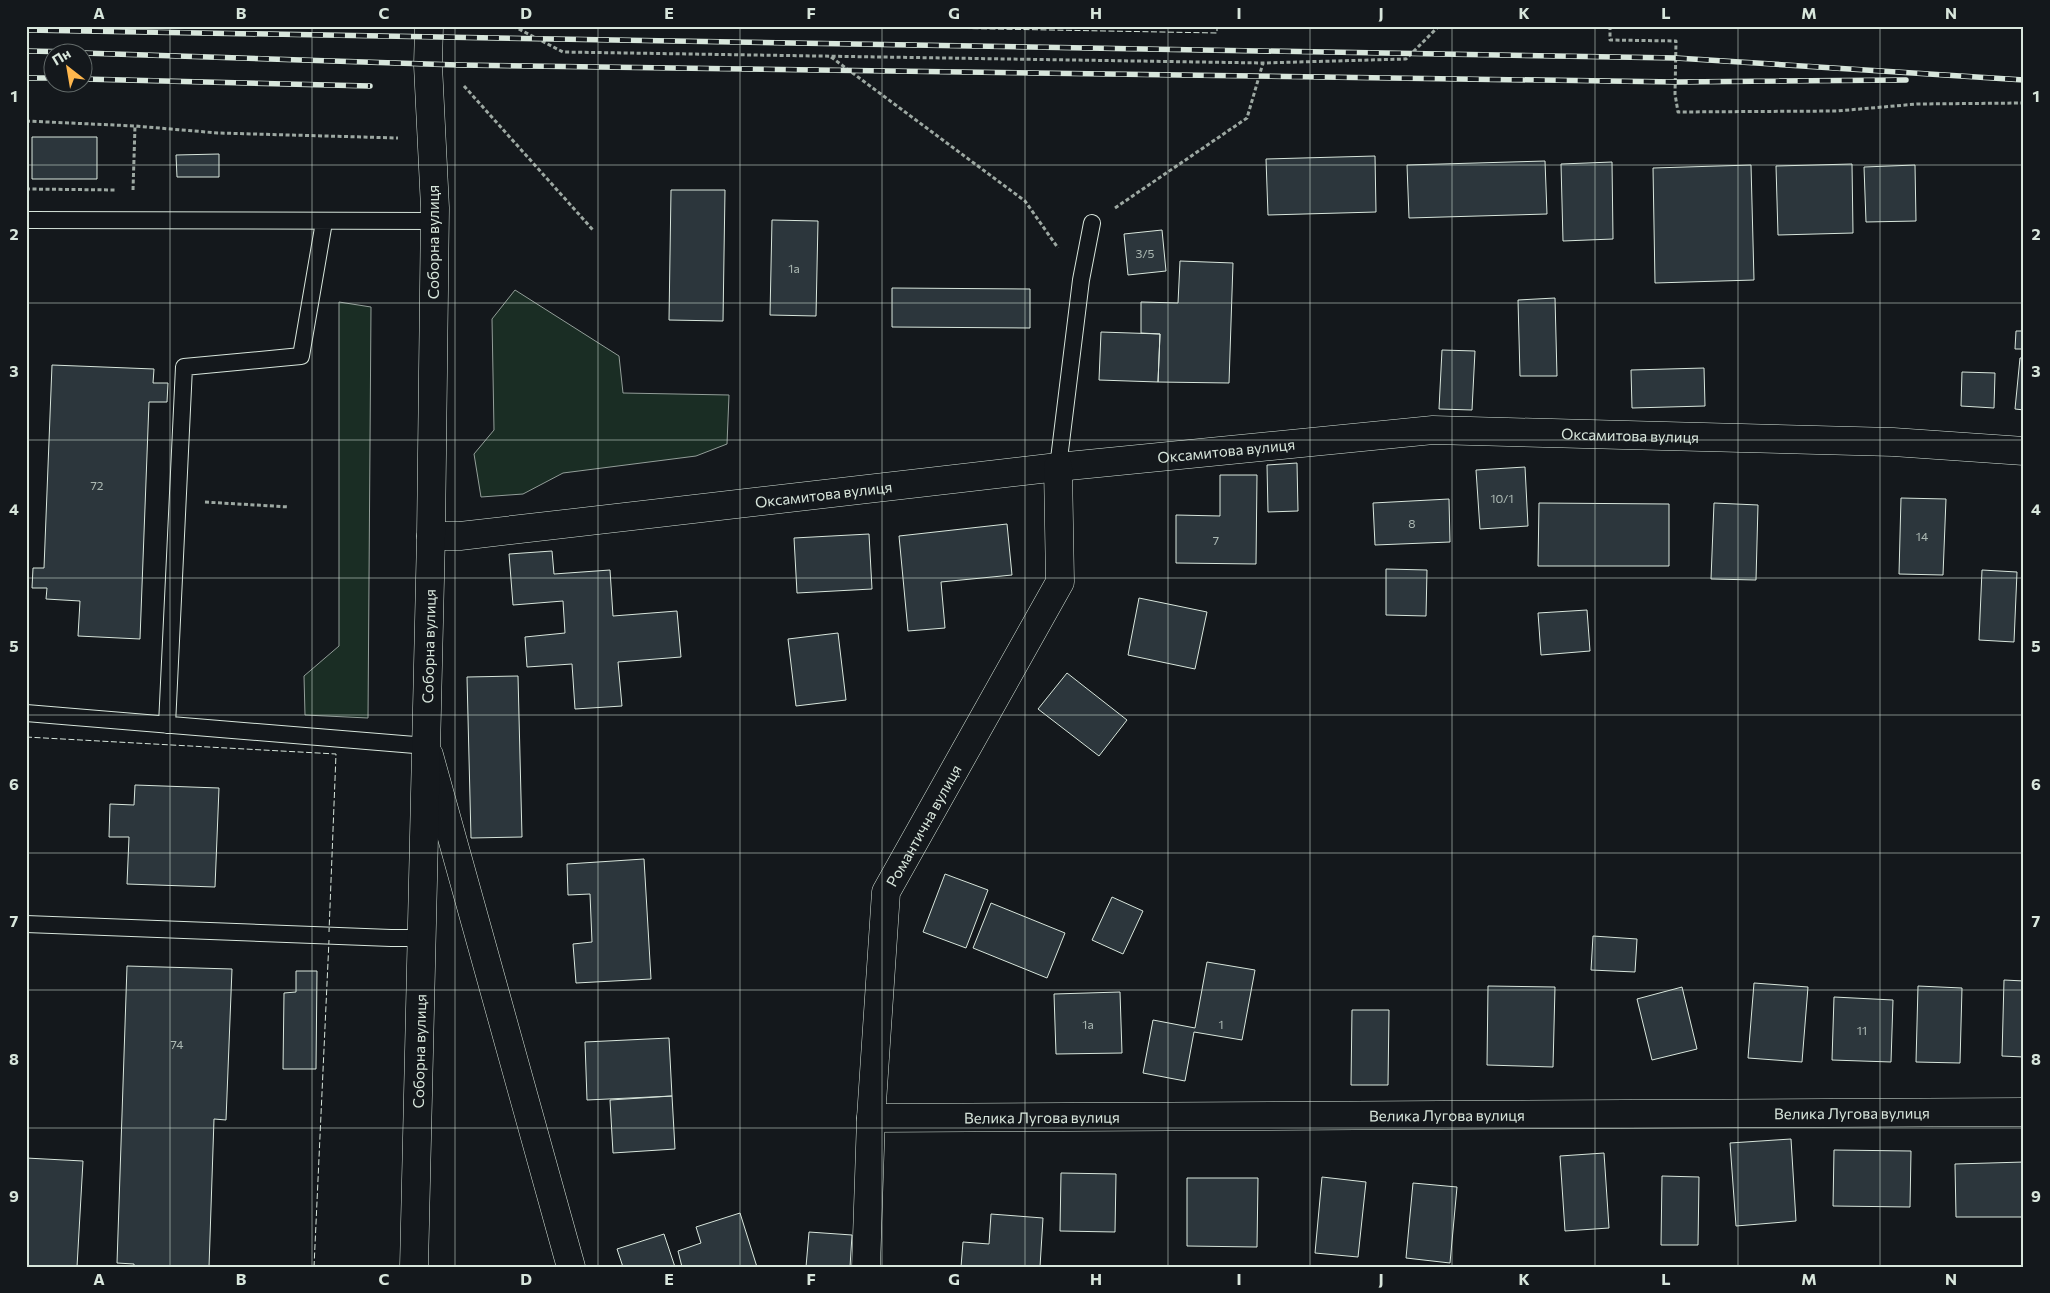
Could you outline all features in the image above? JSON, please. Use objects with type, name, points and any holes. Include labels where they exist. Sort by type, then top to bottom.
[{"type":"street","name":"Соборна вулиця","points":[[414,1267],[432,536],[435,222],[428,65],[429,26]]},
{"type":"street","name":"Оксамитова вулиця","points":[[432,536],[460,536],[1058,467],[1433,430],[1893,442],[2024,451]]},
{"type":"street","name":"Романтична вулиця","points":[[866,1267],[871,1118],[886,892],[1060,582],[1058,467]]},
{"type":"street","points":[[427,746],[570,1267]]},
{"type":"street","name":"Велика Лугова вулиця","points":[[871,1118],[2024,1112]]},
{"type":"lane","points":[[26,220],[435,222]]},
{"type":"lane","points":[[167,725],[184,367],[301,356],[324,222]]},
{"type":"lane","points":[[1058,467],[1082,280],[1092,223]]},
{"type":"lane","points":[[26,713],[427,746]]},
{"type":"lane","points":[[26,924],[423,938]]},
{"type":"path","points":[[512,26],[563,52],[1263,62],[1406,60],[1439,26]]},
{"type":"path","points":[[1610,26],[1610,40],[1676,41],[1678,112],[1837,111],[1917,104],[2024,104]]},
{"type":"path","points":[[831,56],[1024,202],[1082,280]]},
{"type":"path","points":[[1092,223],[1247,118],[1263,62]]},
{"type":"path","points":[[463,86],[592,230]]},
{"type":"path","points":[[26,121],[134,126],[218,133],[405,138]]},
{"type":"path","points":[[133,190],[134,126]]},
{"type":"path","points":[[178,500],[289,507]]},
{"type":"green space","points":[[515,290],[619,356],[623,393],[729,395],[727,444],[696,456],[563,473],[523,494],[481,497],[474,454],[494,430],[492,319]]},
{"type":"green space","points":[[339,302],[371,307],[368,718],[305,715],[304,676],[339,646]]},
{"type":"building","points":[[32,137],[97,137],[97,179],[32,179]]},
{"type":"building","points":[[219,154],[219,177],[177,177],[176,155]]},
{"type":"building","points":[[1375,156],[1376,212],[1268,215],[1266,159]]},
{"type":"building","points":[[1545,161],[1547,214],[1409,218],[1407,165]]},
{"type":"building","points":[[1612,162],[1613,239],[1563,241],[1561,164]]},
{"type":"building","points":[[1852,164],[1853,233],[1778,235],[1776,166]]},
{"type":"building","points":[[1751,165],[1754,280],[1655,283],[1653,168]]},
{"type":"building","points":[[1915,165],[1916,221],[1866,222],[1864,167]]},
{"type":"building","points":[[671,190],[725,190],[723,321],[669,320]]},
{"type":"building","points":[[772,220],[818,221],[816,316],[770,315]]},
{"type":"building","points":[[1162,230],[1166,271],[1128,275],[1124,234]]},
{"type":"building","points":[[1180,261],[1233,263],[1229,383],[1158,382],[1160,334],[1141,333],[1141,302],[1178,303]]},
{"type":"building","points":[[892,288],[1030,289],[1030,328],[892,327]]},
{"type":"building","points":[[1555,298],[1557,376],[1520,376],[1518,300]]},
{"type":"building","points":[[2016,331],[2024,331],[2024,349],[2015,349]]},
{"type":"building","points":[[1101,332],[1160,334],[1158,382],[1099,380]]},
{"type":"building","points":[[1442,350],[1475,351],[1472,410],[1439,409]]},
{"type":"building","points":[[2020,358],[2024,358],[2024,410],[2015,409]]},
{"type":"building","points":[[52,365],[154,369],[153,383],[168,383],[167,402],[149,402],[140,639],[78,636],[80,601],[46,599],[47,588],[32,588],[33,568],[44,568]]},
{"type":"building","points":[[1704,368],[1705,406],[1632,408],[1631,370]]},
{"type":"building","points":[[1962,372],[1995,373],[1994,408],[1961,406]]},
{"type":"building","points":[[1297,463],[1298,511],[1268,512],[1267,465]]},
{"type":"building","points":[[1525,467],[1528,526],[1480,529],[1476,470]]},
{"type":"building","points":[[1220,475],[1257,475],[1256,564],[1176,563],[1176,515],[1220,516]]},
{"type":"building","points":[[1901,498],[1946,499],[1943,575],[1899,574]]},
{"type":"building","points":[[1449,499],[1450,542],[1375,545],[1373,503]]},
{"type":"building","points":[[1539,503],[1669,504],[1669,566],[1538,566]]},
{"type":"building","points":[[1714,503],[1758,505],[1756,580],[1711,579]]},
{"type":"building","points":[[1007,524],[1012,575],[941,582],[945,628],[908,631],[899,536]]},
{"type":"building","points":[[869,534],[872,589],[797,593],[794,538]]},
{"type":"building","points":[[552,551],[554,574],[610,570],[613,616],[677,611],[681,657],[618,662],[622,706],[575,709],[572,664],[527,667],[525,637],[565,633],[563,601],[513,605],[509,554]]},
{"type":"building","points":[[1386,569],[1427,570],[1426,616],[1386,615]]},
{"type":"building","points":[[1982,570],[2017,572],[2014,642],[1979,640]]},
{"type":"building","points":[[1139,598],[1207,612],[1195,669],[1128,655]]},
{"type":"building","points":[[1587,610],[1590,651],[1541,655],[1538,613]]},
{"type":"building","points":[[838,633],[846,700],[796,706],[788,639]]},
{"type":"building","points":[[1067,673],[1127,720],[1099,756],[1038,709]]},
{"type":"building","points":[[518,676],[522,837],[471,838],[467,677]]},
{"type":"building","points":[[135,785],[219,788],[215,887],[127,884],[129,837],[109,837],[110,804],[134,805]]},
{"type":"building","points":[[644,859],[651,979],[576,983],[573,944],[592,942],[590,894],[568,895],[567,864]]},
{"type":"building","points":[[945,874],[988,890],[966,948],[923,932]]},
{"type":"building","points":[[1112,897],[1143,911],[1123,954],[1092,940]]},
{"type":"building","points":[[991,903],[1065,933],[1047,978],[973,948]]},
{"type":"building","points":[[1593,936],[1637,939],[1635,972],[1591,970]]},
{"type":"building","points":[[1207,962],[1255,970],[1242,1040],[1194,1032],[1185,1081],[1143,1073],[1153,1020],[1195,1028]]},
{"type":"building","points":[[127,966],[232,969],[226,1120],[214,1119],[209,1267],[134,1267],[134,1264],[117,1263]]},
{"type":"building","points":[[296,971],[317,971],[316,1069],[283,1069],[284,993],[296,992]]},
{"type":"building","points":[[2004,980],[2024,981],[2024,1057],[2002,1056]]},
{"type":"building","points":[[1754,983],[1808,987],[1802,1062],[1748,1058]]},
{"type":"building","points":[[1488,986],[1555,987],[1553,1067],[1487,1065]]},
{"type":"building","points":[[1918,986],[1962,988],[1960,1063],[1916,1062]]},
{"type":"building","points":[[1682,987],[1697,1049],[1652,1060],[1637,999]]},
{"type":"building","points":[[1120,992],[1122,1053],[1056,1054],[1054,994]]},
{"type":"building","points":[[1834,997],[1893,1000],[1891,1062],[1832,1060]]},
{"type":"building","points":[[1352,1010],[1389,1010],[1388,1085],[1351,1085]]},
{"type":"building","points":[[669,1038],[672,1096],[587,1100],[585,1042]]},
{"type":"building","points":[[672,1096],[675,1149],[613,1153],[610,1100]]},
{"type":"building","points":[[1791,1139],[1796,1221],[1736,1226],[1730,1143]]},
{"type":"building","points":[[1834,1150],[1911,1151],[1910,1207],[1833,1206]]},
{"type":"building","points":[[1604,1153],[1609,1228],[1565,1231],[1560,1156]]},
{"type":"building","points":[[26,1158],[83,1161],[77,1267],[26,1267]]},
{"type":"building","points":[[2024,1162],[2024,1217],[1956,1217],[1955,1164]]},
{"type":"building","points":[[1061,1173],[1116,1174],[1115,1232],[1060,1231]]},
{"type":"building","points":[[1662,1176],[1699,1177],[1698,1245],[1661,1245]]},
{"type":"building","points":[[1322,1177],[1366,1182],[1358,1257],[1315,1253]]},
{"type":"building","points":[[1187,1178],[1258,1178],[1257,1247],[1187,1246]]},
{"type":"building","points":[[1413,1183],[1457,1187],[1450,1263],[1406,1258]]},
{"type":"building","points":[[740,1213],[757,1267],[682,1267],[678,1251],[701,1243],[696,1227]]},
{"type":"building","points":[[991,1214],[1043,1218],[1040,1267],[961,1267],[963,1242],[989,1244]]},
{"type":"building","points":[[809,1232],[852,1235],[850,1267],[806,1267]]},
{"type":"building","points":[[664,1234],[675,1267],[623,1267],[617,1249]]},
{"type":"railway","points":[[26,30],[1676,58],[2024,80]]},
{"type":"railway","points":[[26,51],[42,51]]},
{"type":"railway","points":[[92,53],[458,65],[1677,82],[1906,80]]},
{"type":"railway","points":[[26,78],[42,78]]},
{"type":"railway","points":[[92,79],[370,86]]},
{"type":"fence","points":[[828,26],[1217,33],[1217,26]]},
{"type":"fence","points":[[26,737],[336,754],[329,932]]},
{"type":"fence","points":[[314,1267],[329,940]]}]
